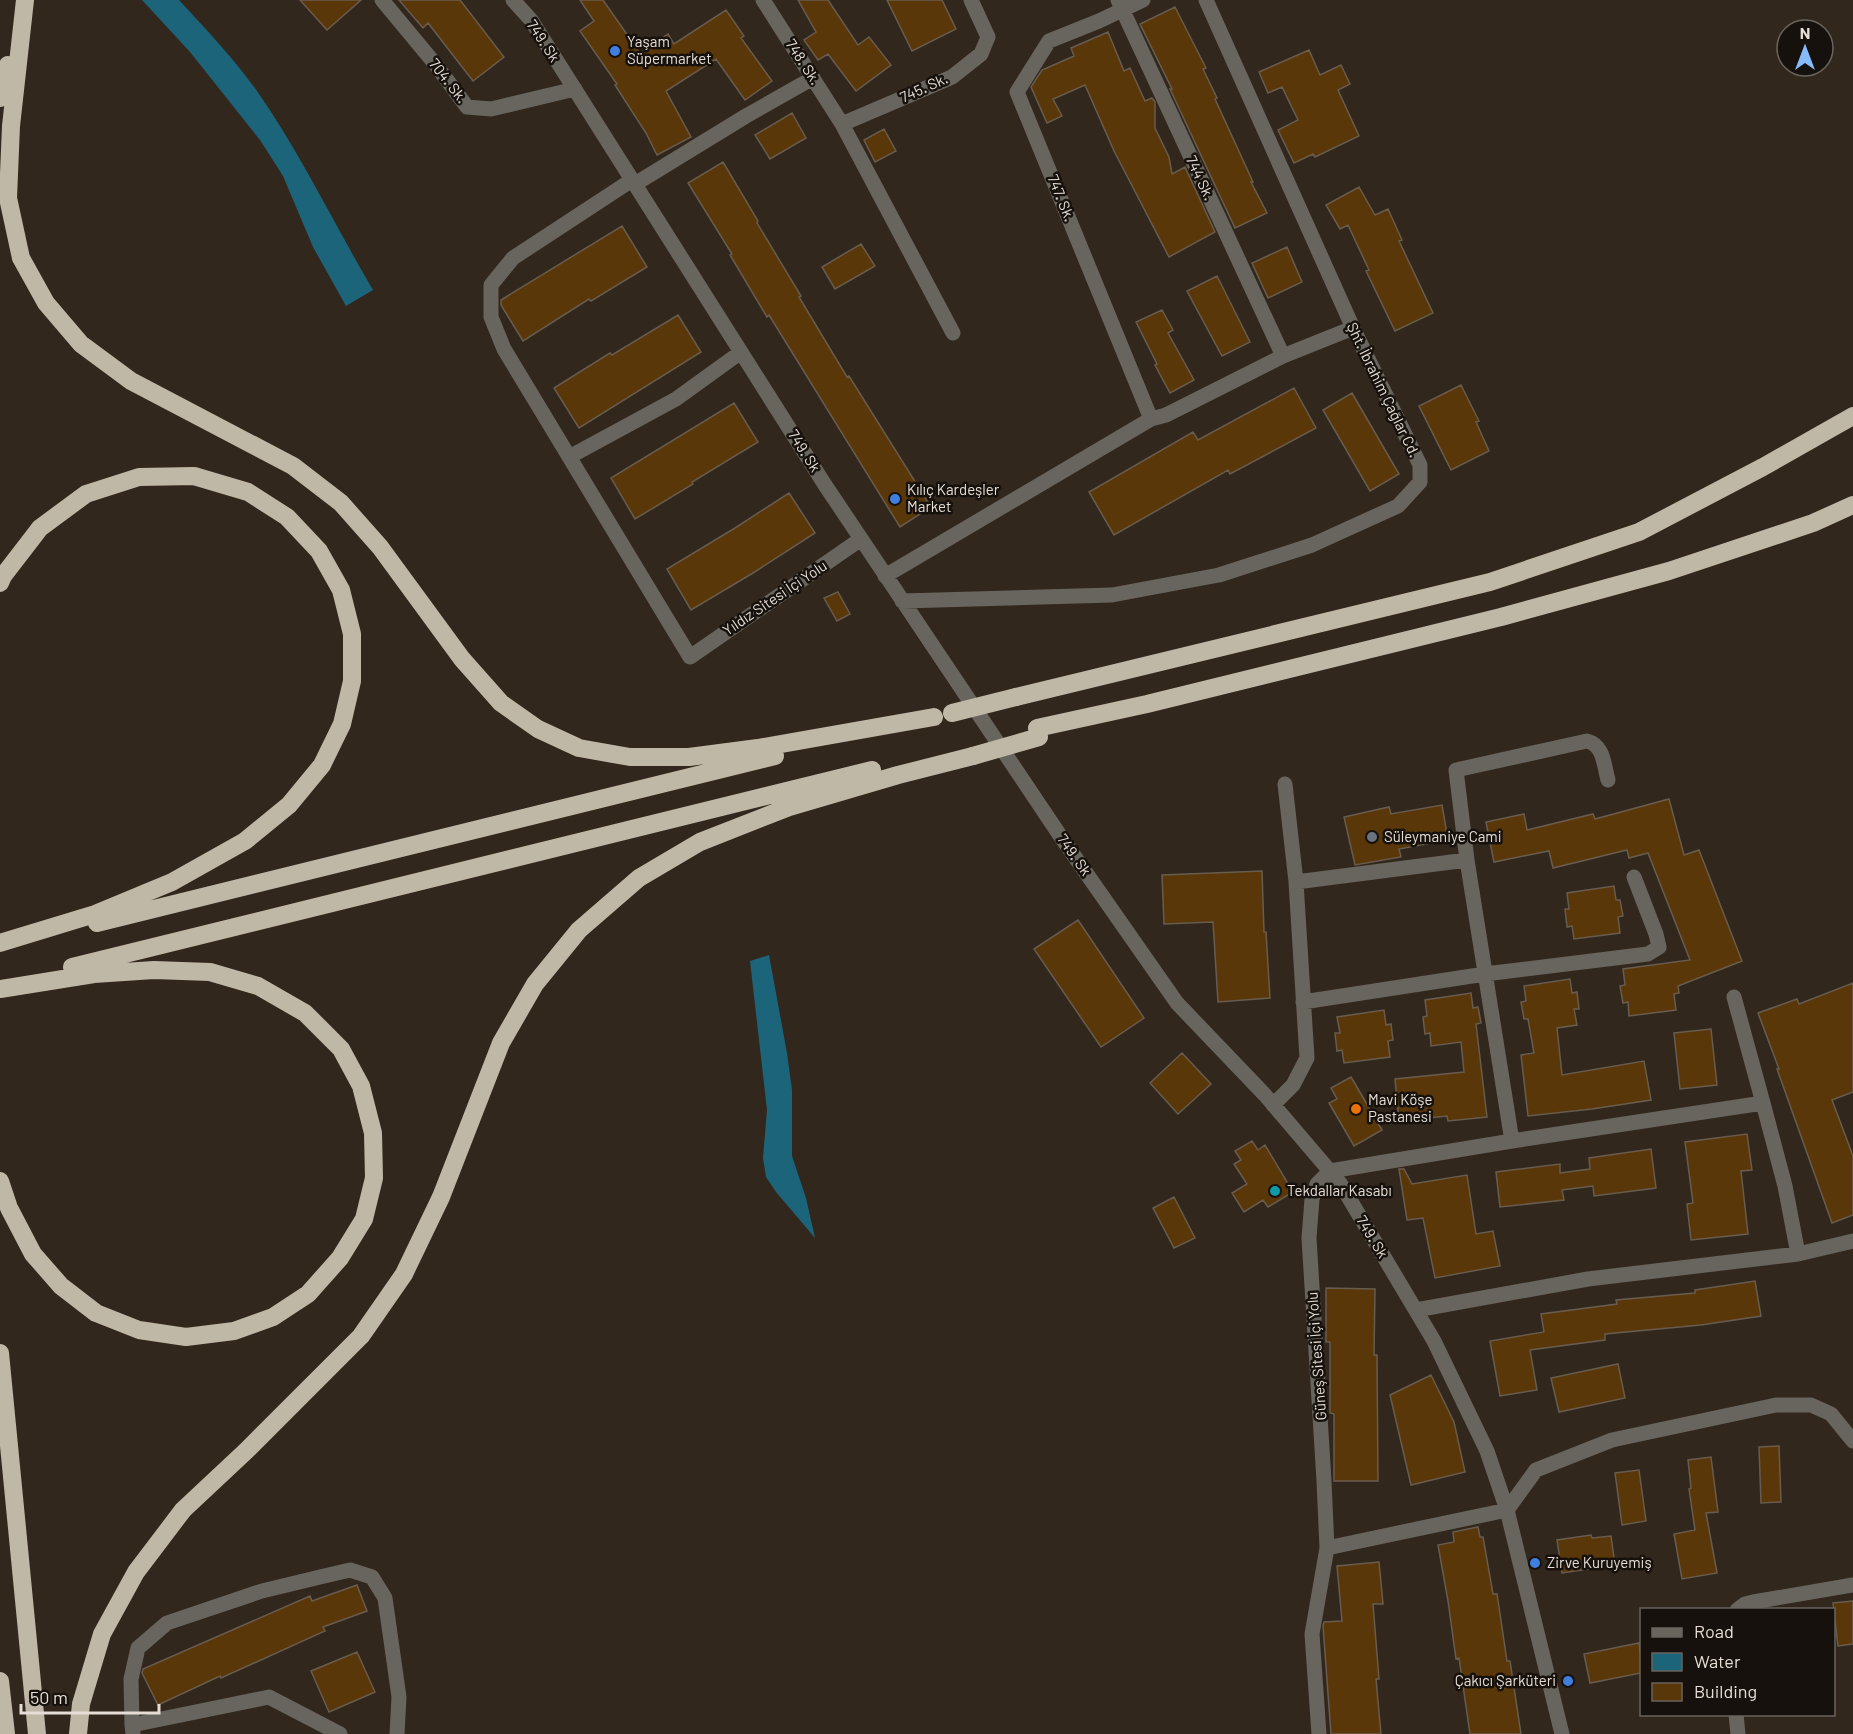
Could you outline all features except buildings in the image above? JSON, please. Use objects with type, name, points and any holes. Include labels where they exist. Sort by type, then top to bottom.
[{"type":"highway","points":[[0,98],[24,0]]},
{"type":"highway","points":[[24,0],[11,126],[8,198],[21,258],[46,303],[81,344],[131,381],[292,466],[341,503],[380,548],[462,659],[501,703],[538,729],[579,748],[630,757],[689,757],[758,748],[934,717]]},
{"type":"highway","points":[[0,945],[1490,582],[1639,532],[1853,416]]},
{"type":"highway","points":[[0,583],[40,528],[87,494],[139,477],[194,476],[248,492],[287,517],[319,550],[341,590],[351,634],[352,681],[342,724],[322,765],[289,805],[245,841],[172,882],[106,909],[0,945]]},
{"type":"highway","points":[[0,987],[972,751],[1147,704],[1501,617],[1669,571],[1813,523],[1853,505]]},
{"type":"highway","points":[[78,1734],[81,1704],[102,1634],[136,1572],[183,1510],[246,1451],[361,1336],[404,1274],[441,1197],[501,1043],[535,984],[579,930],[639,878],[700,842],[789,807],[972,751]]},
{"type":"highway","points":[[0,987],[94,974],[154,970],[210,972],[258,986],[305,1013],[341,1049],[361,1086],[371,1124],[374,1178],[364,1219],[340,1258],[308,1294],[273,1317],[234,1331],[186,1337],[139,1330],[96,1313],[62,1286],[33,1254],[9,1208],[0,1180]]},
{"type":"highway","points":[[0,1353],[37,1734]]},
{"type":"highway","points":[[0,1681],[6,1734]]},
{"type":"street","name":"704. Sk.","points":[[382,0],[436,65],[467,107],[491,109],[575,89]]},
{"type":"street","name":"749. Sk","points":[[513,0],[531,20],[885,576],[1061,837],[1177,1003],[1273,1105],[1340,1183],[1434,1341],[1488,1451],[1507,1510],[1562,1734]]},
{"type":"street","name":"748. Sk.","points":[[763,0],[842,124],[953,333]]},
{"type":"street","name":"745. Sk.","points":[[842,124],[952,77],[981,54],[988,37],[971,0]]},
{"type":"street","points":[[1120,5],[1143,0]]},
{"type":"street","name":"Şht. İbrahim Çağlar Cd.","points":[[902,601],[1112,595],[1220,575],[1312,545],[1398,506],[1420,482],[1420,465],[1353,328],[1206,0]]},
{"type":"street","name":"744 Sk.","points":[[1120,5],[1283,356]]},
{"type":"street","name":"747. Sk.","points":[[1120,5],[1048,41],[1017,92],[1151,419]]},
{"type":"street","points":[[741,352],[676,399],[570,458],[504,349],[491,317],[491,285],[513,258],[633,182],[813,78]]},
{"type":"street","points":[[885,576],[1151,419],[1166,416],[1283,356],[1353,328]]},
{"type":"street","name":"Yıldız Sitesi İçi Yolu","points":[[570,458],[690,657],[861,539]]},
{"type":"street","points":[[1512,1141],[1467,860],[1456,770],[1587,741],[1596,745],[1600,750],[1608,780]]},
{"type":"street","points":[[1273,1105],[1293,1085],[1307,1058],[1296,882],[1285,783]]},
{"type":"street","points":[[1296,882],[1467,860]]},
{"type":"street","points":[[1303,1002],[1485,974],[1648,954],[1659,947],[1634,877]]},
{"type":"street","points":[[1734,997],[1785,1186],[1798,1254]]},
{"type":"street","points":[[1330,1171],[1763,1103]]},
{"type":"street","name":"Güneş Sitesi İçi Yolu","points":[[1319,1734],[1312,1634],[1327,1548],[1309,1239],[1312,1200],[1317,1184],[1330,1171]]},
{"type":"street","points":[[1416,1310],[1588,1279],[1798,1254],[1853,1241]]},
{"type":"street","points":[[1327,1548],[1507,1510],[1536,1470],[1612,1440],[1753,1410],[1776,1406],[1811,1406],[1831,1414],[1853,1441]]},
{"type":"street","points":[[340,1734],[269,1697],[133,1730],[130,1679],[138,1648],[168,1623],[262,1591],[350,1570],[372,1577],[385,1598],[399,1697],[397,1734]]},
{"type":"street","points":[[1740,1608],[1753,1602],[1853,1585]]},
{"type":"street","points":[[1736,1716],[1738,1734]]},
{"type":"water","points":[[142,0],[179,0],[239,67],[288,139],[373,290],[346,306],[313,247],[283,176],[260,140],[190,52]]},
{"type":"water","points":[[769,955],[792,1090],[792,1156],[806,1198],[815,1238],[766,1177],[763,1158],[767,1110],[750,961]]},
{"type":"place","name":"Yaşam Süpermarket","points":[[615,51]]},
{"type":"place","name":"Kılıç Kardeşler Market","points":[[895,499]]},
{"type":"place","name":"Süleymaniye Cami","points":[[1372,837]]},
{"type":"place","name":"Mavi Köşe Pastanesi","points":[[1356,1109]]},
{"type":"place","name":"Tekdallar Kasabı","points":[[1275,1191]]},
{"type":"place","name":"Zirve Kuruyemiş","points":[[1535,1563]]},
{"type":"place","name":"Çakıcı Şarküteri","points":[[1568,1681]]}]
